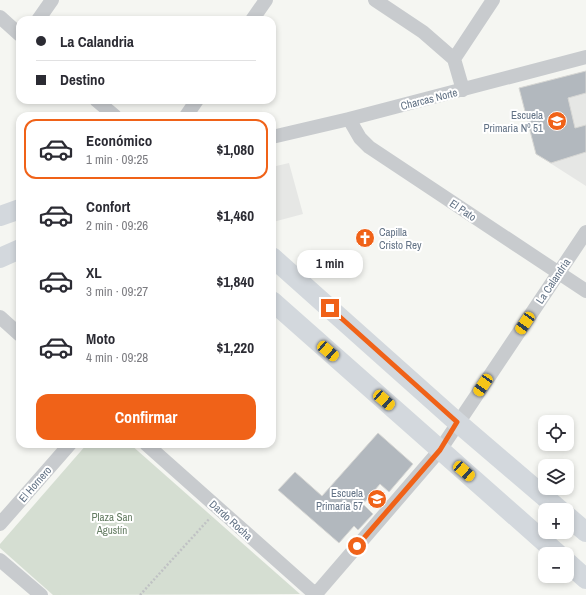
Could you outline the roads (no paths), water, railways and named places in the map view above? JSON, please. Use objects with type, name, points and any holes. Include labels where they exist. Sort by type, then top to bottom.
[{"type":"main road","points":[[0,216],[16,210]]},
{"type":"main road","points":[[0,258],[16,251]]},
{"type":"main road","points":[[276,261],[457,422],[552,503]]},
{"type":"main road","points":[[276,305],[550,547]]},
{"type":"main road","points":[[574,522],[586,532]]},
{"type":"main road","points":[[574,568],[586,579]]},
{"type":"street","points":[[41,16],[52,0]]},
{"type":"street","points":[[255,16],[266,0]]},
{"type":"street","points":[[375,0],[423,32],[454,59],[463,90]]},
{"type":"street","points":[[454,59],[493,0]]},
{"type":"street","points":[[0,17],[16,31]]},
{"type":"street","name":"Charcas Norte","points":[[276,135],[349,119],[586,57]]},
{"type":"street","points":[[101,104],[110,112]]},
{"type":"street","name":"El Pato","points":[[349,119],[360,138],[369,147],[586,291]]},
{"type":"street","name":"La Calandria","points":[[316,595],[440,450],[457,422],[586,232]]},
{"type":"street","points":[[0,317],[16,331]]},
{"type":"street","name":"El Hornero","points":[[0,524],[66,448]]},
{"type":"street","name":"Dardo Rocha","points":[[150,448],[316,595]]},
{"type":"street","points":[[0,560],[40,595]]},
{"type":"place","name":"Escuela Primaria Nº 51","points":[[557,121]]},
{"type":"place","name":"Capilla Cristo Rey","points":[[365,238]]},
{"type":"place","name":"Escuela Primaria 57","points":[[377,499]]},
{"type":"park label","name":"Plaza San Agustín","points":[[112,523]]}]
